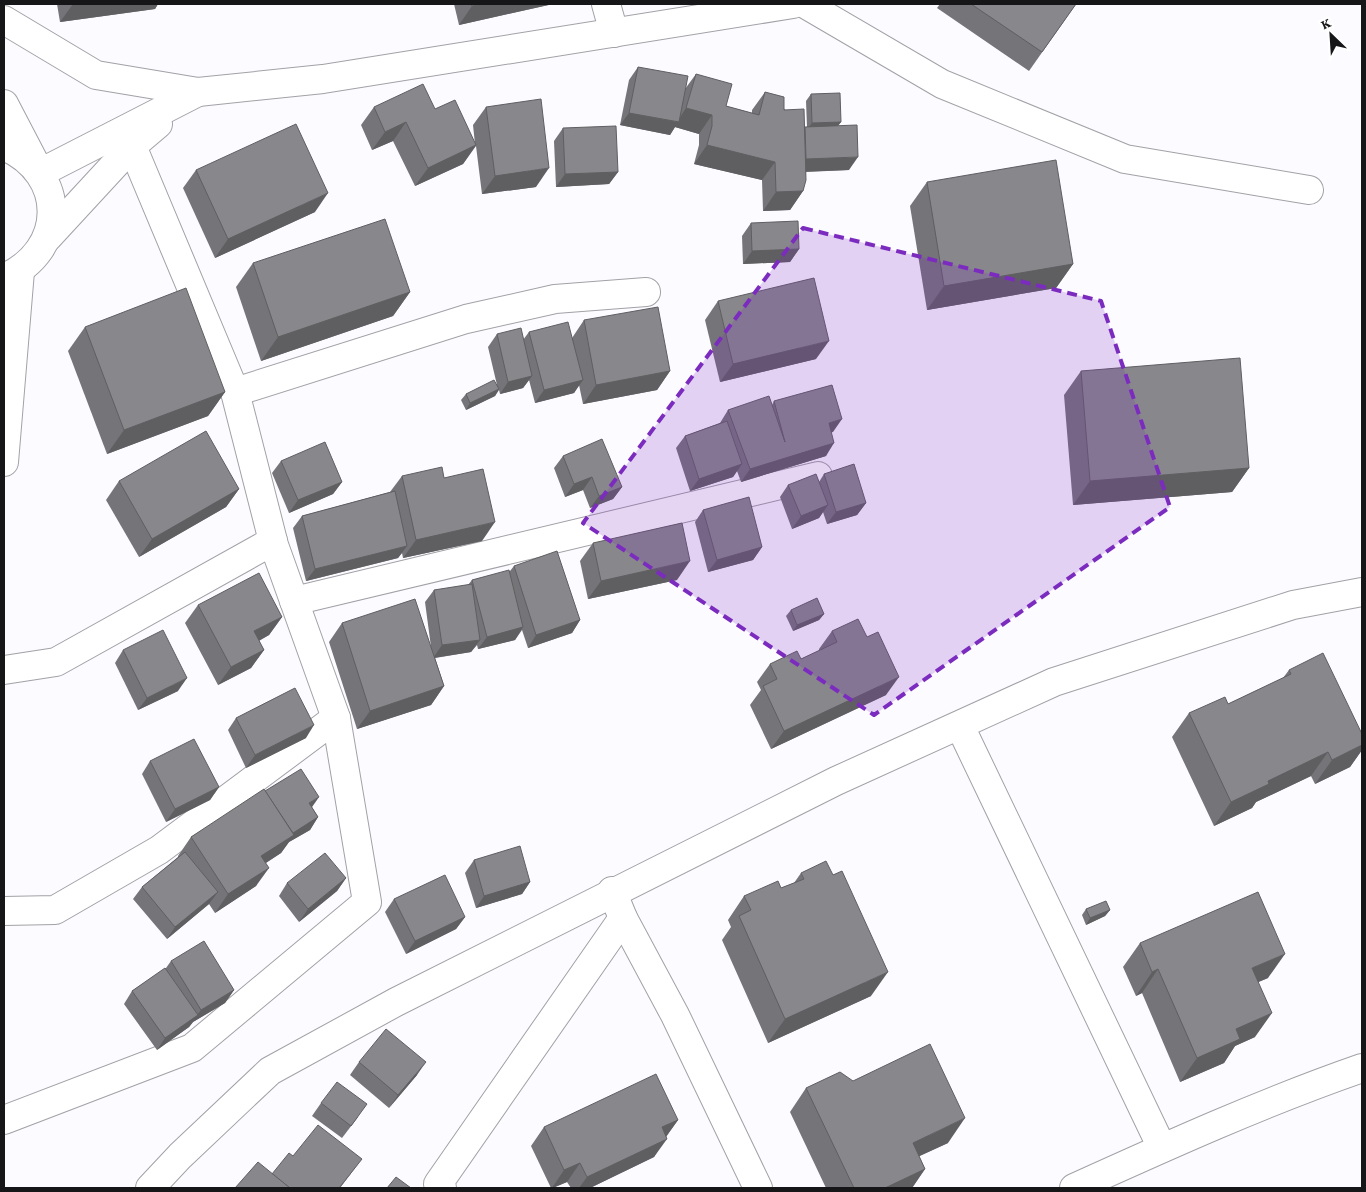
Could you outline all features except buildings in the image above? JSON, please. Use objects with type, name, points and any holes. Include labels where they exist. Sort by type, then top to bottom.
[{"type":"street","points":[[606,4],[614,33]]},
{"type":"street","points":[[4,20],[96,76],[198,92],[323,79],[793,4]]},
{"type":"street","points":[[805,4],[942,84],[1125,159],[1308,190]]},
{"type":"street","points":[[4,462],[12,275],[36,256],[48,237],[132,146],[198,92]]},
{"type":"street","points":[[40,173],[198,92]]},
{"type":"street","points":[[4,104],[49,193],[52,215],[48,237]]},
{"type":"street","points":[[4,146],[24,157],[40,173]]},
{"type":"street","points":[[4,1120],[192,1048],[366,902],[336,718],[273,541],[235,392],[132,146]]},
{"type":"street","points":[[235,392],[466,319],[555,299],[646,292]]},
{"type":"street","points":[[294,601],[818,476]]},
{"type":"street","points":[[4,670],[56,662],[273,541]]},
{"type":"street","points":[[150,1188],[180,1156],[270,1071],[396,1002],[612,891],[836,781],[1054,682],[1294,605],[1362,592]]},
{"type":"street","points":[[4,911],[55,910],[160,850],[336,718]]},
{"type":"street","points":[[960,726],[1162,1148]]},
{"type":"street","points":[[612,891],[623,918],[674,1015],[758,1188]]},
{"type":"street","points":[[442,1188],[438,1184],[623,918]]},
{"type":"street","points":[[1074,1188],[1162,1148],[1306,1088],[1362,1068]]},
{"type":"highlighted area","points":[[803,228],[1101,301],[1170,507],[874,715],[583,523]]}]
